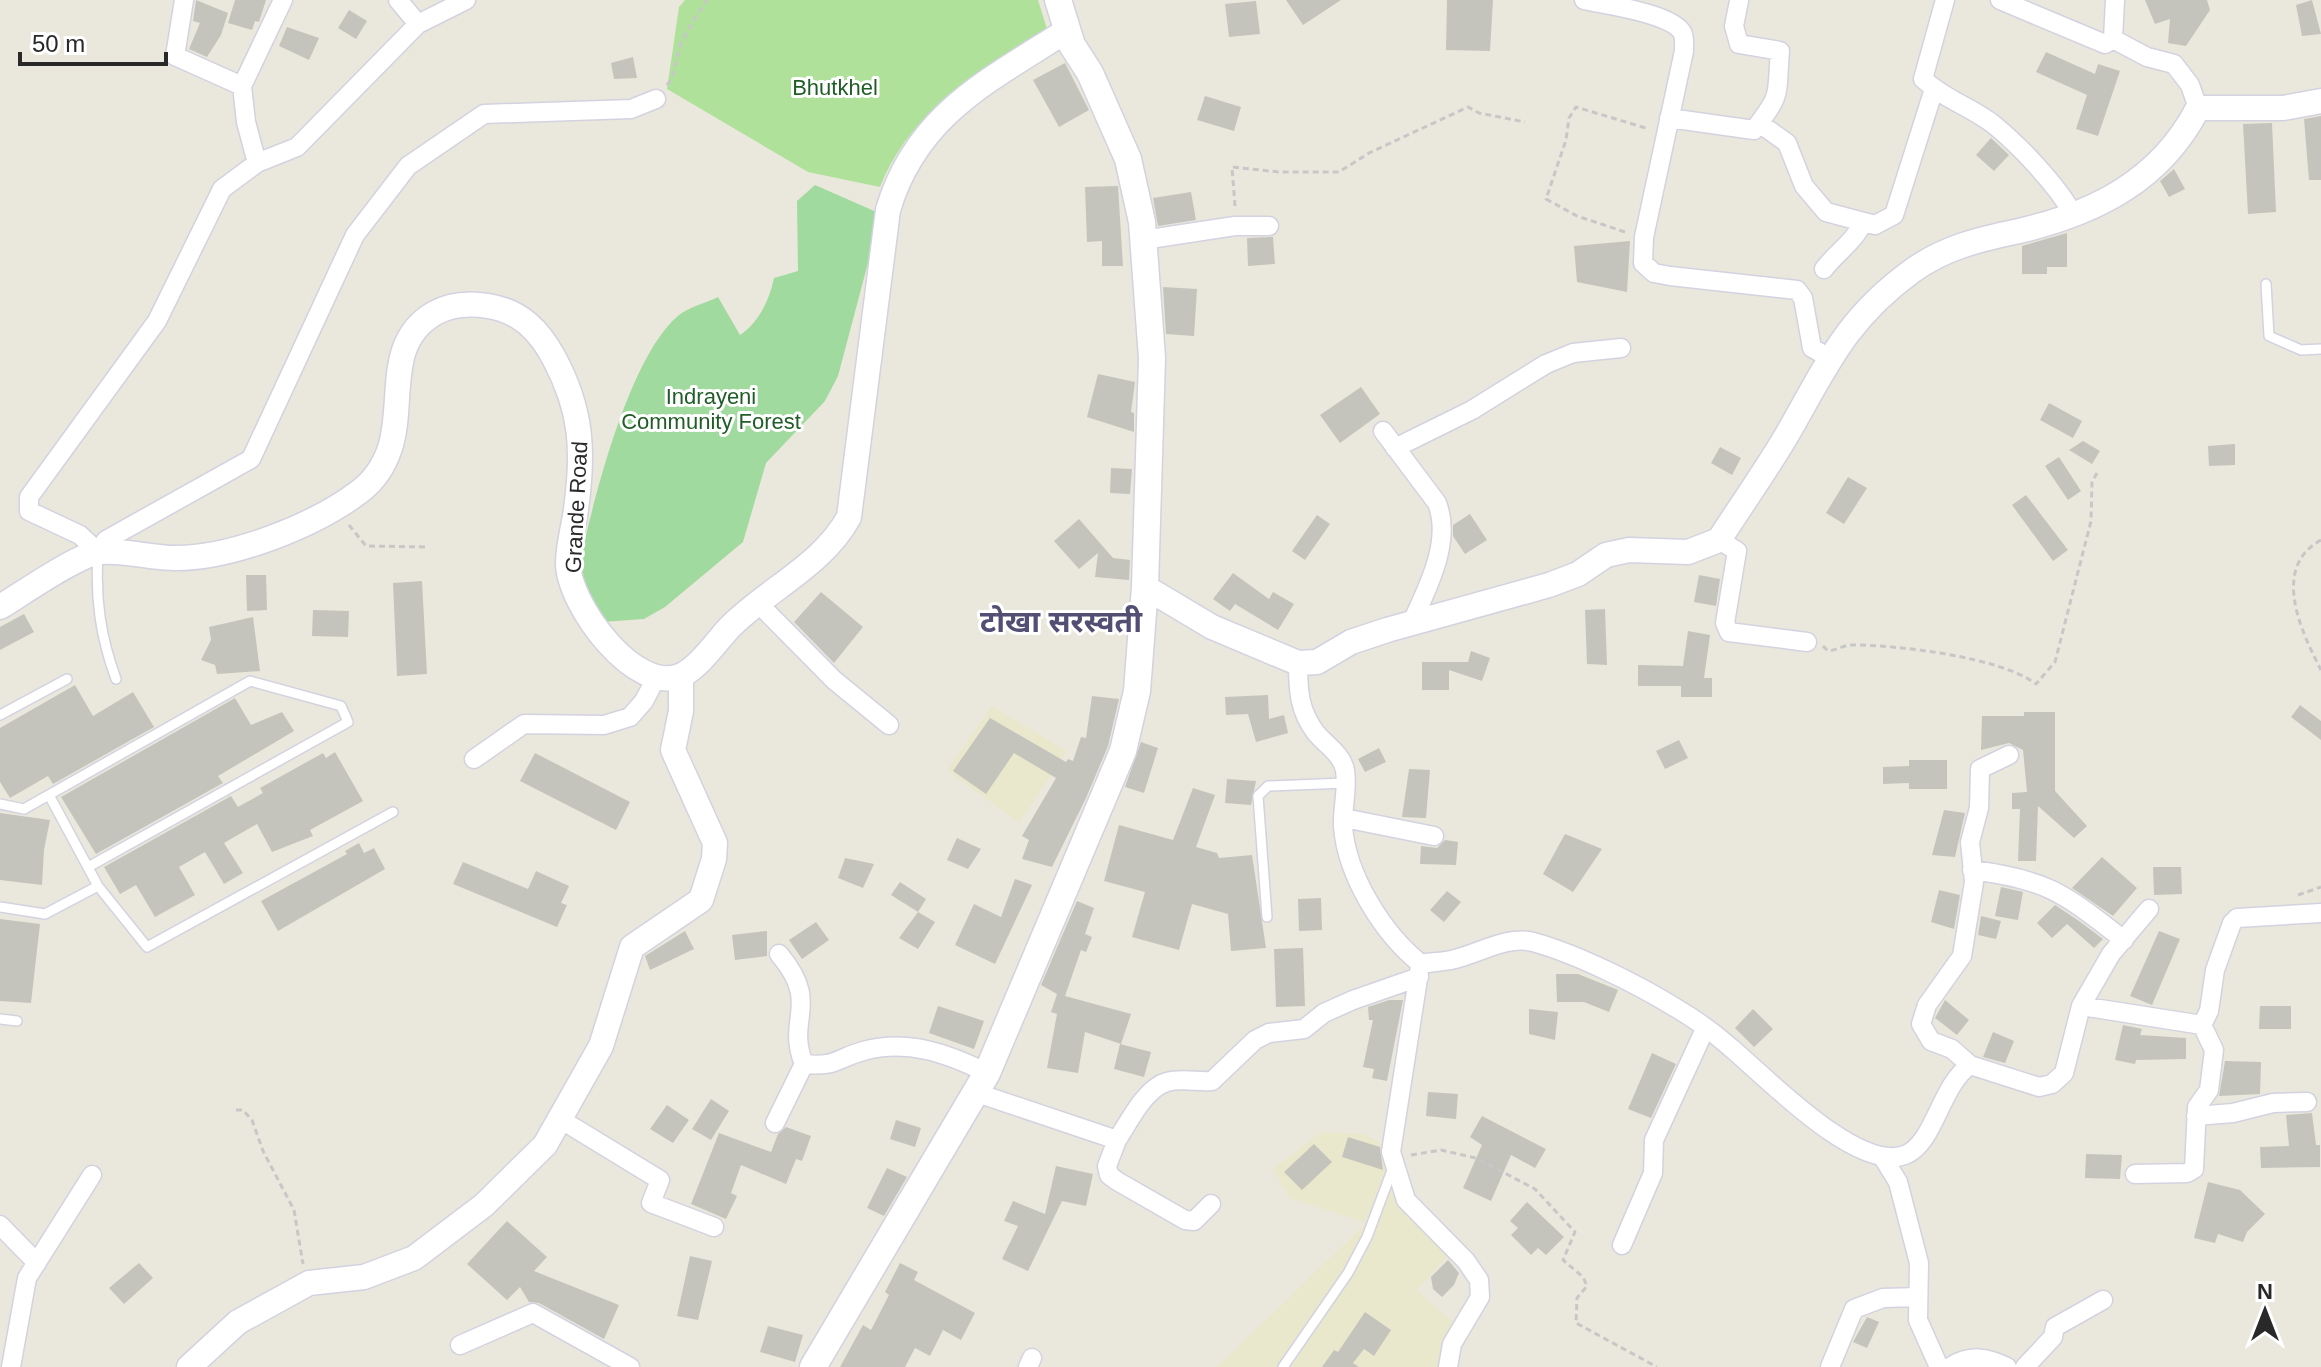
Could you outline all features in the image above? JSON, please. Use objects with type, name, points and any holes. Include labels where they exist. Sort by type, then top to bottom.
[{"type":"main road","points":[[813,1367],[982,1083],[1123,751],[1137,691],[1145,587],[1152,358],[1143,240],[1128,159],[1110,115],[1066,31],[1058,0]]},
{"type":"street","points":[[184,0],[175,56],[242,86]]},
{"type":"street","points":[[257,163],[246,122],[242,86],[283,0]]},
{"type":"street","points":[[398,0],[418,24]]},
{"type":"street","points":[[98,552],[80,535],[29,511],[29,497],[157,321],[222,189],[257,163],[297,147],[418,24],[466,0]]},
{"type":"street","points":[[1584,0],[1656,16],[1679,28],[1684,35],[1684,51],[1644,237],[1643,263],[1654,273],[1797,290],[1803,298],[1812,348],[1828,357]]},
{"type":"street","points":[[1945,0],[1923,79],[1992,124],[2064,198],[2073,214]]},
{"type":"street","points":[[2000,0],[2085,38],[2105,44],[2113,39]]},
{"type":"street","points":[[2113,39],[2115,0]]},
{"type":"street","points":[[1667,125],[1754,130],[1770,113],[1780,85],[1780,51],[1739,44],[1734,26],[1739,1]]},
{"type":"street","points":[[474,759],[524,724],[604,725],[630,717],[644,701],[656,678],[681,676],[756,601],[830,545],[849,517],[888,210],[898,176],[914,148],[967,94],[1066,31]]},
{"type":"street","points":[[2113,39],[2147,57],[2174,64],[2190,85],[2198,108]]},
{"type":"street","points":[[1759,123],[1787,143],[1804,186],[1826,212],[1875,225],[1894,215],[1934,89]]},
{"type":"street","points":[[0,607],[98,552],[106,540],[251,459],[355,235],[408,166],[484,114],[631,109],[656,99]]},
{"type":"street","points":[[2198,108],[2283,108],[2321,101]]},
{"type":"street","points":[[1145,587],[1212,627],[1298,663],[1317,662],[1351,642],[1549,585],[1578,574],[1606,555],[1629,550],[1688,552],[1719,540],[1787,434],[1828,357],[1871,306],[1934,257],[1983,237],[2022,230],[2105,203],[2140,182],[2198,108]]},
{"type":"street","points":[[1824,269],[1840,247],[1858,236],[1863,222]]},
{"type":"street","points":[[1143,240],[1235,226],[1269,226]]},
{"type":"street","name":"Grande Road","points":[[98,552],[175,558],[206,556],[291,529],[330,511],[361,491],[380,472],[391,447],[402,352],[413,330],[428,317],[458,305],[473,304],[510,311],[531,325],[546,344],[567,382],[579,418],[580,462],[568,564],[572,586],[599,635],[656,678]]},
{"type":"street","points":[[1395,448],[1472,410],[1546,364],[1573,353],[1621,348]]},
{"type":"street","points":[[1383,431],[1437,503],[1443,523],[1435,567],[1412,622]]},
{"type":"street","points":[[1719,540],[1737,551],[1725,623],[1729,632],[1807,642]]},
{"type":"street","points":[[756,601],[834,680],[889,725]]},
{"type":"street","points":[[1298,663],[1298,692],[1303,712],[1317,734],[1335,752],[1345,770],[1344,818],[1355,872],[1383,924],[1420,970],[1393,1125],[1393,1161],[1406,1200],[1466,1261],[1479,1280],[1480,1297],[1452,1344],[1448,1367]]},
{"type":"street","points":[[189,1367],[238,1322],[309,1283],[364,1277],[414,1258],[484,1205],[545,1145],[601,1046],[632,947],[701,900],[714,859],[715,843],[673,750],[681,711],[681,676]]},
{"type":"street","points":[[2009,755],[1980,769],[1979,808],[1970,842],[1972,870],[1962,956],[1927,1005],[1921,1024],[1931,1041],[1952,1049],[1970,1065],[2039,1087],[2052,1084],[2064,1073],[2081,1006],[2111,954],[2149,909]]},
{"type":"street","points":[[1344,818],[1434,836]]},
{"type":"street","points":[[1972,870],[2016,875],[2054,888],[2082,905],[2124,940]]},
{"type":"street","points":[[2202,1025],[2209,1011],[2215,970],[2232,923],[2237,918],[2321,913]]},
{"type":"street","points":[[1211,1204],[1194,1221],[1185,1220],[1109,1175],[1107,1166],[1117,1140],[1149,1094],[1161,1084],[1171,1081],[1212,1081],[1262,1036],[1304,1029],[1324,1013],[1420,970],[1507,943],[1531,941],[1594,967],[1676,1007],[1825,1127],[1849,1144],[1882,1156],[1901,1157],[1920,1148],[1957,1074],[1970,1065]]},
{"type":"street","points":[[775,1123],[804,1064],[798,1050],[802,992],[798,976],[779,954]]},
{"type":"street","points":[[2081,1006],[2202,1025]]},
{"type":"street","points":[[2135,1174],[2187,1173],[2194,1169],[2197,1107],[2209,1090],[2214,1050],[2202,1025]]},
{"type":"street","points":[[1622,1245],[1653,1173],[1654,1140],[1705,1029]]},
{"type":"street","points":[[804,1064],[839,1063],[859,1052],[891,1045],[955,1057],[982,1083],[1117,1140]]},
{"type":"street","points":[[2196,1116],[2233,1113],[2273,1103],[2307,1102]]},
{"type":"street","points":[[560,1119],[660,1180],[651,1203],[714,1227]]},
{"type":"street","points":[[1882,1156],[1898,1182],[1902,1196],[1919,1263],[1918,1320],[1939,1367]]},
{"type":"street","points":[[11,1367],[27,1278],[92,1175]]},
{"type":"street","points":[[0,1225],[37,1263]]},
{"type":"street","points":[[1830,1367],[1854,1309],[1883,1298],[1918,1297]]},
{"type":"street","points":[[2025,1367],[2053,1337],[2055,1327],[2103,1300]]},
{"type":"street","points":[[460,1345],[533,1313],[630,1367]]},
{"type":"street","points":[[1950,1367],[1962,1359],[1987,1358],[2007,1367]]},
{"type":"lane","points":[[2266,284],[2269,336],[2301,350],[2321,349]]},
{"type":"lane","points":[[98,552],[98,615],[103,645],[116,679]]},
{"type":"lane","points":[[0,715],[67,679]]},
{"type":"lane","points":[[0,804],[24,809],[250,681],[341,706],[348,722],[90,866]]},
{"type":"lane","points":[[1267,917],[1258,796],[1268,786],[1345,783]]},
{"type":"lane","points":[[49,795],[90,866],[98,886],[147,947],[393,812]]},
{"type":"lane","points":[[0,907],[45,914],[98,886]]},
{"type":"lane","points":[[0,1019],[17,1021]]},
{"type":"lane","points":[[1283,1367],[1348,1273],[1367,1237],[1393,1161]]},
{"type":"path","points":[[656,99],[675,74],[675,61],[682,40],[707,0]]},
{"type":"path","points":[[1235,226],[1232,167],[1279,172],[1339,172],[1369,153],[1468,107],[1479,113],[1525,122]]},
{"type":"path","points":[[1644,237],[1577,216],[1546,199],[1566,140],[1569,118],[1576,107],[1667,125]]},
{"type":"path","points":[[1807,642],[1814,639],[1828,651],[1847,644],[1885,646],[1978,661],[2036,684],[2055,662],[2091,521],[2092,482],[2097,473]]},
{"type":"path","points":[[330,511],[356,530],[366,546],[428,547]]},
{"type":"path","points":[[2321,540],[2298,568],[2292,600],[2299,626],[2321,670]]},
{"type":"path","points":[[236,1110],[243,1110],[252,1120],[263,1151],[285,1186],[294,1210],[297,1245],[309,1283]]},
{"type":"path","points":[[1393,1161],[1441,1150],[1465,1155],[1535,1189],[1575,1232],[1563,1260],[1583,1277],[1587,1286],[1577,1298],[1576,1323],[1657,1367]]},
{"type":"shaded area","points":[[992,706],[1067,751],[1019,823],[947,770]]},
{"type":"shaded area","points":[[1321,1132],[1364,1134],[1388,1147],[1402,1203],[1449,1255],[1417,1290],[1456,1325],[1446,1367],[1217,1367],[1366,1223],[1290,1198],[1273,1169]]},
{"type":"green space","name":"Bhutkhel","points":[[685,0],[1038,0],[1047,29],[973,77],[928,114],[893,160],[880,187],[808,172],[667,89],[679,7]]},
{"type":"green space","name":"Indrayeni Community Forest","points":[[815,185],[881,214],[838,376],[825,401],[766,463],[743,542],[665,607],[644,619],[602,622],[578,570],[615,434],[644,364],[661,335],[679,315],[718,297],[740,335],[753,324],[766,303],[774,278],[798,271],[797,201]]},
{"type":"building","points":[[196,0],[228,13],[221,35],[207,57],[189,49],[200,23],[193,21]]},
{"type":"building","points":[[235,0],[266,0],[259,22],[255,21],[252,30],[228,23]]},
{"type":"building","points":[[1286,0],[1341,0],[1303,25]]},
{"type":"building","points":[[1447,0],[1493,0],[1490,51],[1446,50]]},
{"type":"building","points":[[2145,0],[2207,0],[2210,10],[2186,46],[2168,43],[2170,19],[2155,24]]},
{"type":"building","points":[[2312,0],[2321,34],[2302,36],[2296,5]]},
{"type":"building","points":[[1256,1],[1260,34],[1229,37],[1225,4]]},
{"type":"building","points":[[349,10],[367,21],[356,39],[338,28]]},
{"type":"building","points":[[287,27],[319,38],[309,60],[279,46]]},
{"type":"building","points":[[2046,52],[2095,74],[2098,64],[2120,71],[2098,136],[2076,129],[2087,95],[2036,72]]},
{"type":"building","points":[[633,57],[637,78],[614,79],[611,63]]},
{"type":"building","points":[[1065,63],[1089,110],[1059,127],[1033,80]]},
{"type":"building","points":[[1205,96],[1241,107],[1234,131],[1197,120]]},
{"type":"building","points":[[2321,116],[2321,180],[2309,180],[2304,119]]},
{"type":"building","points":[[2272,123],[2276,212],[2248,214],[2243,124]]},
{"type":"building","points":[[1991,138],[2009,155],[1994,171],[1976,155]]},
{"type":"building","points":[[2174,169],[2185,189],[2169,197],[2160,181]]},
{"type":"building","points":[[1118,186],[1123,266],[1102,266],[1102,241],[1087,242],[1085,187]]},
{"type":"building","points":[[1191,192],[1196,220],[1158,226],[1153,198]]},
{"type":"building","points":[[2067,233],[2067,267],[2047,267],[2047,274],[2022,274],[2022,246]]},
{"type":"building","points":[[1273,237],[1275,264],[1248,266],[1247,238]]},
{"type":"building","points":[[1630,241],[1627,292],[1577,282],[1574,246]]},
{"type":"building","points":[[1163,287],[1197,289],[1194,336],[1166,334]]},
{"type":"building","points":[[1098,374],[1135,382],[1131,412],[1134,413],[1134,432],[1087,417]]},
{"type":"building","points":[[1361,387],[1380,414],[1340,443],[1320,415]]},
{"type":"building","points":[[2049,403],[2082,421],[2073,438],[2040,420]]},
{"type":"building","points":[[2083,441],[2100,451],[2092,464],[2069,450]]},
{"type":"building","points":[[2235,444],[2235,465],[2209,466],[2208,446]]},
{"type":"building","points":[[1720,447],[1741,458],[1732,475],[1711,463]]},
{"type":"building","points":[[2059,457],[2081,491],[2068,500],[2045,466]]},
{"type":"building","points":[[1111,468],[1132,469],[1130,494],[1110,493]]},
{"type":"building","points":[[1848,477],[1867,488],[1844,524],[1826,513]]},
{"type":"building","points":[[2026,495],[2068,550],[2053,561],[2012,505]]},
{"type":"building","points":[[1470,514],[1487,540],[1465,554],[1453,536],[1453,525]]},
{"type":"building","points":[[1317,515],[1330,524],[1305,560],[1292,551]]},
{"type":"building","points":[[1079,519],[1113,558],[1130,560],[1129,580],[1095,577],[1098,553],[1079,569],[1054,541]]},
{"type":"building","points":[[1233,573],[1269,599],[1273,592],[1294,604],[1278,630],[1235,604],[1230,611],[1213,599]]},
{"type":"building","points":[[246,575],[266,575],[267,610],[247,611]]},
{"type":"building","points":[[1699,575],[1720,579],[1716,606],[1694,602]]},
{"type":"building","points":[[422,581],[427,674],[397,676],[393,583]]},
{"type":"building","points":[[821,592],[863,627],[834,663],[794,622]]},
{"type":"building","points":[[1605,609],[1607,665],[1587,664],[1585,610]]},
{"type":"building","points":[[313,610],[349,611],[348,637],[312,636]]},
{"type":"building","points":[[24,614],[34,632],[0,650],[0,627]]},
{"type":"building","points":[[253,617],[260,671],[217,674],[215,665],[201,660],[211,640],[209,627]]},
{"type":"building","points":[[1688,631],[1710,635],[1704,678],[1712,678],[1712,697],[1681,697],[1681,686],[1638,686],[1638,665],[1683,666]]},
{"type":"building","points":[[1471,651],[1490,658],[1482,681],[1449,670],[1449,690],[1422,690],[1422,662],[1468,662]]},
{"type":"building","points":[[75,685],[93,716],[133,692],[154,727],[53,784],[48,776],[10,798],[0,782],[0,728]]},
{"type":"building","points":[[1268,695],[1269,719],[1284,715],[1288,733],[1256,742],[1248,714],[1226,715],[1225,697]]},
{"type":"building","points":[[1092,696],[1119,699],[1108,746],[1086,798],[1052,867],[1022,859],[1029,840],[1022,836],[1056,778],[1014,753],[986,794],[953,771],[990,718],[1066,762],[1068,759],[1073,761],[1081,737],[1086,738]]},
{"type":"building","points":[[235,698],[251,725],[282,712],[294,731],[218,776],[223,783],[96,854],[61,797]]},
{"type":"building","points":[[2300,705],[2321,721],[2321,740],[2291,717]]},
{"type":"building","points":[[2024,712],[2055,712],[2055,791],[2087,826],[2074,838],[2038,806],[2036,861],[2018,861],[2020,809],[2012,809],[2012,793],[2027,792],[2023,750],[2009,743],[1981,750],[1982,716],[2024,716]]},
{"type":"building","points":[[1679,740],[1688,758],[1665,769],[1656,751]]},
{"type":"building","points":[[1141,742],[1158,748],[1144,793],[1125,787]]},
{"type":"building","points":[[1379,748],[1386,762],[1365,772],[1358,759]]},
{"type":"building","points":[[335,752],[363,801],[310,830],[313,836],[272,852],[257,824],[224,843],[243,873],[224,884],[205,852],[179,867],[195,895],[155,917],[136,885],[120,894],[104,867],[231,796],[238,807],[263,793],[260,788],[323,753],[326,758]]},
{"type":"building","points":[[535,753],[630,802],[616,830],[520,781]]},
{"type":"building","points":[[1909,760],[1947,760],[1947,789],[1909,789],[1909,783],[1883,784],[1883,767],[1909,766]]},
{"type":"building","points":[[1409,769],[1430,770],[1426,818],[1402,817]]},
{"type":"building","points":[[1227,779],[1256,781],[1251,805],[1225,803]]},
{"type":"building","points":[[1193,788],[1215,795],[1196,847],[1217,853],[1219,858],[1252,855],[1266,948],[1231,951],[1228,914],[1192,904],[1179,950],[1132,937],[1145,892],[1104,881],[1119,825],[1173,840]]},
{"type":"building","points":[[1944,810],[1965,813],[1955,857],[1932,855]]},
{"type":"building","points":[[0,813],[50,820],[42,885],[0,880]]},
{"type":"building","points":[[1565,834],[1602,849],[1573,892],[1543,874]]},
{"type":"building","points":[[957,838],[981,849],[968,869],[947,860]]},
{"type":"building","points":[[1445,840],[1458,842],[1456,865],[1420,864],[1421,846],[1437,848]]},
{"type":"building","points":[[359,843],[364,853],[374,848],[385,869],[278,931],[261,901],[347,854],[345,851]]},
{"type":"building","points":[[2102,857],[2137,888],[2113,916],[2072,888]]},
{"type":"building","points":[[845,858],[874,864],[863,888],[838,878]]},
{"type":"building","points":[[463,862],[528,889],[536,871],[569,886],[561,903],[567,905],[557,927],[453,884]]},
{"type":"building","points":[[2153,867],[2181,867],[2182,894],[2154,895]]},
{"type":"building","points":[[1015,879],[1032,885],[995,964],[955,945],[974,904],[1001,917]]},
{"type":"building","points":[[900,882],[926,899],[918,912],[891,895]]},
{"type":"building","points":[[2001,887],[2023,892],[2018,920],[1995,916]]},
{"type":"building","points":[[1939,890],[1960,895],[1954,929],[1931,922]]},
{"type":"building","points":[[1447,891],[1461,902],[1444,922],[1430,910]]},
{"type":"building","points":[[1321,898],[1322,930],[1299,931],[1298,899]]},
{"type":"building","points":[[1077,901],[1094,908],[1085,934],[1092,937],[1086,952],[1081,950],[1065,996],[1131,1014],[1121,1044],[1085,1032],[1078,1073],[1047,1068],[1057,1014],[1051,1012],[1057,994],[1041,985]]},
{"type":"building","points":[[2055,905],[2103,939],[2094,948],[2067,924],[2052,938],[2037,923]]},
{"type":"building","points":[[918,912],[935,922],[918,949],[899,938]]},
{"type":"building","points":[[1981,916],[2001,921],[1996,939],[1978,935]]},
{"type":"building","points":[[0,919],[40,924],[31,1003],[0,1001]]},
{"type":"building","points":[[816,922],[829,940],[802,959],[789,940]]},
{"type":"building","points":[[685,931],[694,949],[650,970],[645,956]]},
{"type":"building","points":[[767,931],[767,956],[735,960],[732,935]]},
{"type":"building","points":[[2159,931],[2180,939],[2152,1005],[2130,996]]},
{"type":"building","points":[[1303,948],[1305,1006],[1276,1007],[1274,949]]},
{"type":"building","points":[[1556,974],[1578,974],[1618,990],[1609,1012],[1584,1002],[1557,1002]]},
{"type":"building","points":[[1389,1000],[1403,1000],[1387,1081],[1372,1078],[1374,1069],[1363,1067],[1373,1020],[1369,1020],[1368,1007]]},
{"type":"building","points":[[1945,1000],[1969,1020],[1957,1035],[1935,1018]]},
{"type":"building","points":[[938,1006],[984,1021],[974,1049],[929,1033]]},
{"type":"building","points":[[2260,1006],[2291,1006],[2291,1029],[2259,1029]]},
{"type":"building","points":[[1529,1009],[1558,1012],[1555,1040],[1529,1034]]},
{"type":"building","points":[[1753,1009],[1773,1029],[1754,1047],[1735,1028]]},
{"type":"building","points":[[2123,1025],[2142,1029],[2140,1035],[2186,1038],[2186,1059],[2136,1060],[2135,1064],[2115,1060]]},
{"type":"building","points":[[1993,1032],[2014,1041],[2005,1063],[1983,1057]]},
{"type":"building","points":[[1120,1044],[1151,1052],[1144,1077],[1114,1069]]},
{"type":"building","points":[[1652,1053],[1676,1064],[1651,1118],[1628,1109]]},
{"type":"building","points":[[2225,1061],[2261,1062],[2260,1094],[2219,1096]]},
{"type":"building","points":[[1428,1092],[1458,1094],[1456,1119],[1426,1116]]},
{"type":"building","points":[[711,1099],[729,1111],[711,1140],[692,1129]]},
{"type":"building","points":[[667,1105],[689,1120],[673,1143],[650,1129]]},
{"type":"building","points":[[2312,1113],[2316,1145],[2320,1145],[2320,1167],[2261,1168],[2260,1147],[2289,1146],[2286,1115]]},
{"type":"building","points":[[1482,1116],[1546,1149],[1535,1168],[1511,1155],[1491,1201],[1463,1188],[1482,1145],[1470,1137]]},
{"type":"building","points":[[896,1120],[921,1128],[915,1147],[890,1139]]},
{"type":"building","points":[[786,1127],[811,1136],[802,1161],[796,1159],[786,1184],[741,1165],[731,1193],[737,1196],[726,1219],[691,1204],[719,1133],[771,1152],[778,1134]]},
{"type":"building","points":[[1348,1137],[1380,1147],[1383,1170],[1342,1157]]},
{"type":"building","points":[[1314,1144],[1332,1162],[1302,1190],[1284,1172]]},
{"type":"building","points":[[2086,1154],[2122,1155],[2120,1179],[2085,1178]]},
{"type":"building","points":[[1056,1166],[1093,1174],[1086,1206],[1062,1201],[1028,1271],[1002,1259],[1018,1226],[1004,1221],[1013,1201],[1045,1214]]},
{"type":"building","points":[[887,1168],[907,1177],[884,1216],[867,1208]]},
{"type":"building","points":[[2208,1182],[2240,1190],[2265,1214],[2247,1232],[2243,1242],[2218,1234],[2215,1243],[2194,1238]]},
{"type":"building","points":[[1527,1202],[1564,1237],[1546,1255],[1538,1248],[1531,1255],[1511,1235],[1518,1228],[1510,1221]]},
{"type":"building","points":[[507,1221],[547,1257],[534,1271],[619,1305],[604,1339],[539,1303],[529,1302],[520,1287],[507,1300],[467,1264]]},
{"type":"building","points":[[690,1256],[712,1261],[698,1320],[677,1316]]},
{"type":"building","points":[[1448,1260],[1459,1273],[1454,1285],[1442,1297],[1433,1289],[1431,1277]]},
{"type":"building","points":[[139,1263],[153,1278],[124,1304],[109,1288]]},
{"type":"building","points":[[900,1263],[918,1272],[914,1280],[975,1313],[961,1340],[943,1330],[930,1356],[915,1348],[905,1367],[840,1367],[863,1325],[871,1330],[889,1295],[885,1292]]},
{"type":"building","points":[[1365,1312],[1391,1330],[1374,1356],[1364,1349],[1353,1363],[1359,1367],[1322,1367],[1334,1350],[1338,1352]]},
{"type":"building","points":[[1867,1317],[1879,1322],[1867,1348],[1853,1342]]},
{"type":"building","points":[[768,1326],[803,1335],[795,1362],[760,1352]]},
{"type":"district","name":"टोखा सरस्वती","points":[[1061,622]]}]
